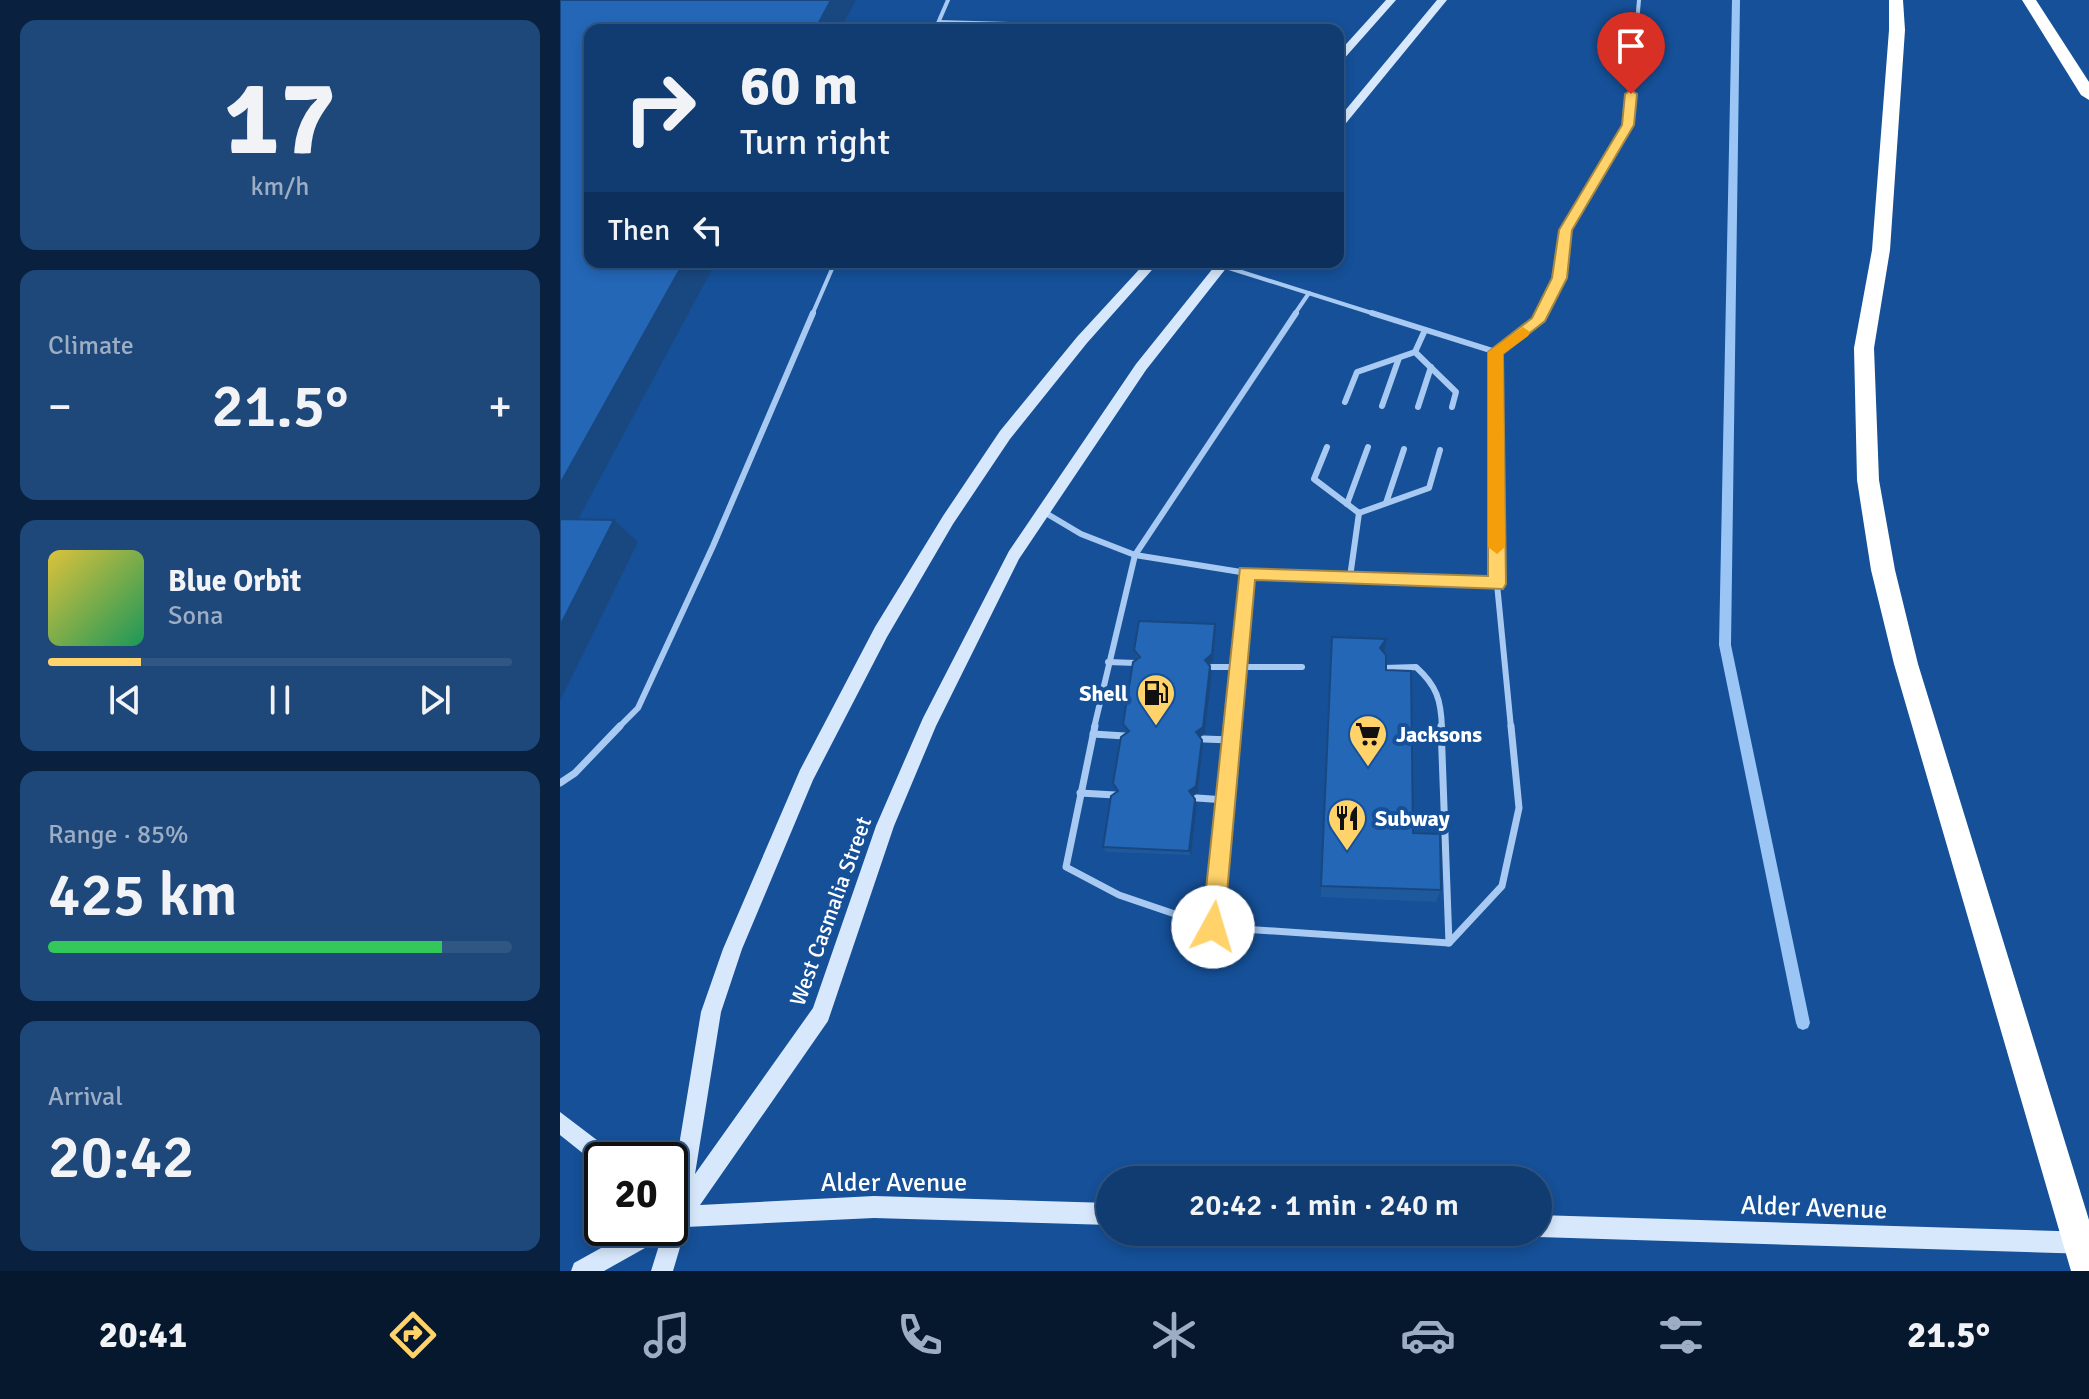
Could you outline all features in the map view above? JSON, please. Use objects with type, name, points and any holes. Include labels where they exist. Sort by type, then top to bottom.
[{"type":"highway","points":[[1896,0],[1897,30],[1881,250],[1864,348],[1868,480],[1883,570],[1906,664],[2085,1252]]},
{"type":"highway","points":[[2029,0],[2089,95]]},
{"type":"street","points":[[1344,52],[1391,0]]},
{"type":"street","points":[[1344,119],[1442,0]]},
{"type":"street","points":[[687,1142],[711,1012],[733,949],[806,776],[881,632],[948,520],[1005,435],[1082,340],[1148,268]]},
{"type":"street","name":"West Casmalia Street","points":[[688,1196],[821,1014],[885,826],[929,723],[987,605],[1042,511],[1141,367],[1215,268]]},
{"type":"street","points":[[560,1122],[585,1142]]},
{"type":"street","name":"Alder Avenue","points":[[688,1215],[874,1207],[1096,1214]]},
{"type":"street","name":"Alder Avenue","points":[[1552,1227],[2085,1252]]},
{"type":"street","points":[[582,1271],[626,1246]]},
{"type":"street","points":[[662,1271],[667,1246]]},
{"type":"lane","points":[[948,0],[939,22],[1008,24]]},
{"type":"lane","points":[[1496,352],[1537,321],[1559,278],[1565,230],[1628,125],[1639,0]]},
{"type":"lane","points":[[560,783],[575,773],[638,708],[713,546],[832,268]]},
{"type":"lane","points":[[1234,268],[1496,352]]},
{"type":"lane","points":[[1309,293],[1135,555],[1108,662],[1066,867],[1098,888],[1137,904],[1213,927],[1449,943]]},
{"type":"lane","points":[[1345,402],[1357,372],[1415,352],[1425,330]]},
{"type":"lane","points":[[1415,352],[1456,392],[1452,407]]},
{"type":"lane","points":[[1449,943],[1502,886],[1519,808],[1497,584],[1496,352]]},
{"type":"lane","points":[[1382,406],[1399,358]]},
{"type":"lane","points":[[1418,407],[1431,367]]},
{"type":"lane","points":[[1327,447],[1314,479],[1359,513]]},
{"type":"lane","points":[[1347,504],[1368,447]]},
{"type":"lane","points":[[1386,503],[1404,449]]},
{"type":"lane","points":[[1359,513],[1429,488],[1440,450]]},
{"type":"lane","points":[[1042,511],[1081,534],[1135,555],[1247,573],[1497,584]]},
{"type":"lane","points":[[1350,577],[1359,513]]},
{"type":"lane","points":[[1213,927],[1247,573]]},
{"type":"lane","points":[[1108,662],[1136,663]]},
{"type":"lane","points":[[1212,667],[1302,667]]},
{"type":"lane","points":[[1384,668],[1416,667],[1433,682],[1441,712],[1449,943]]},
{"type":"lane","points":[[1093,734],[1125,736]]},
{"type":"lane","points":[[1204,739],[1231,740]]},
{"type":"lane","points":[[1080,793],[1115,795]]},
{"type":"lane","points":[[1197,798],[1226,800]]},
{"type":"building","points":[[560,0],[831,0],[818,24],[584,24],[584,268],[681,268],[560,484]]},
{"type":"building","points":[[560,519],[614,520],[560,626]]},
{"type":"building","points":[[1139,621],[1215,624],[1212,654],[1205,660],[1210,666],[1203,727],[1196,732],[1202,740],[1196,786],[1189,791],[1195,799],[1189,851],[1103,847],[1111,796],[1118,791],[1113,783],[1121,737],[1129,731],[1123,724],[1133,662],[1140,657],[1134,650]]},
{"type":"building","name":"Jacksons","points":[[1332,637],[1386,639],[1380,648],[1386,655],[1386,670],[1411,671],[1413,833],[1440,834],[1441,890],[1321,886]]},
{"type":"waterway","points":[[1736,0],[1725,645],[1803,1023]]},
{"type":"slow traffic","points":[[1497,547],[1496,352],[1523,332]]},
{"type":"place","name":"Shell","points":[[1156,727]]},
{"type":"place","name":"Jacksons","points":[[1368,768]]},
{"type":"place","name":"Subway","points":[[1347,852]]},
{"type":"route","points":[[1213,927],[1247,573],[1497,584],[1496,352],[1537,321],[1559,278],[1565,230],[1628,125],[1631,94]]}]
